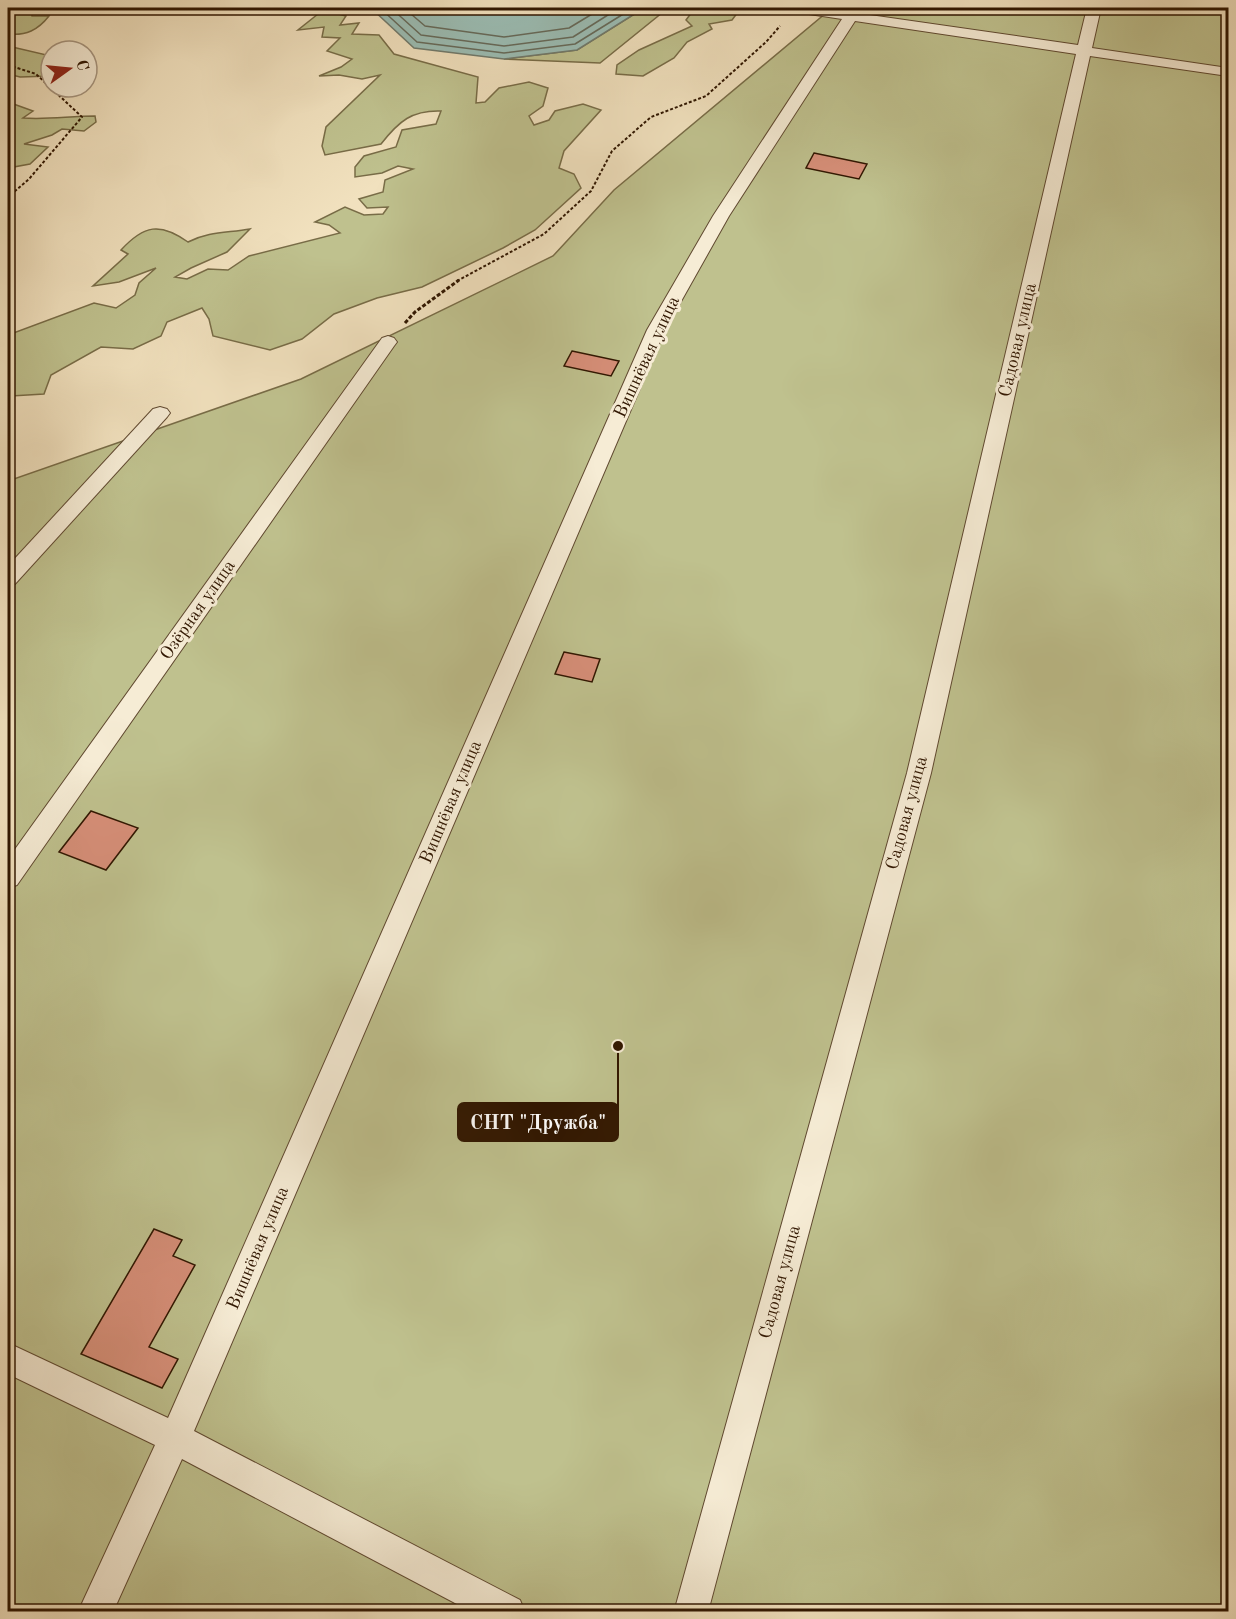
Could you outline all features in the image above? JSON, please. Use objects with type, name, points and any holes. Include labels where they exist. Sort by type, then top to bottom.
[{"type":"lane","points":[[796,8],[1228,72]]},
{"type":"lane","name":"Садовая улица","points":[[691,1611],[919,773],[1094,8]]},
{"type":"lane","name":"Вишнёвая улица","points":[[95,1611],[175,1438],[656,330],[721,216],[851,16]]},
{"type":"lane","name":"Озёрная улица","points":[[8,878],[388,342]]},
{"type":"lane","points":[[8,579],[160,413]]},
{"type":"lane","points":[[8,1358],[175,1438],[508,1611]]},
{"type":"path","points":[[388,342],[415,312],[463,277],[544,234],[591,191],[612,151],[651,117],[706,96],[766,42],[796,8]]},
{"type":"path","points":[[8,64],[36,74],[82,117],[29,180],[8,197]]},
{"type":"green space","points":[[8,8],[31,8],[32,16],[49,16],[31,31],[8,34]]},
{"type":"green space","points":[[644,8],[668,8],[600,63],[504,59],[577,50]]},
{"type":"green space","points":[[710,8],[741,8],[732,20],[709,24],[712,29],[687,42],[674,58],[643,76],[616,74],[617,65],[639,50],[692,26],[686,20],[692,12]]},
{"type":"green space","points":[[832,8],[1228,8],[1228,1611],[8,1611],[8,481],[301,379],[553,256],[614,190]]},
{"type":"green space","points":[[323,10],[346,16],[340,25],[359,23],[352,34],[379,35],[394,54],[478,77],[476,103],[485,102],[499,88],[529,82],[548,88],[543,106],[529,116],[534,125],[549,120],[555,111],[583,104],[601,110],[564,151],[559,168],[574,174],[581,188],[535,230],[503,248],[422,287],[377,298],[334,314],[302,339],[270,350],[213,336],[209,319],[202,308],[167,322],[161,336],[133,349],[101,347],[51,375],[44,394],[11,396],[8,380],[9,372],[14,364],[8,363],[8,335],[94,303],[116,308],[135,295],[139,283],[156,268],[119,282],[93,286],[128,254],[121,250],[137,235],[145,231],[161,229],[169,231],[188,242],[211,234],[250,229],[227,252],[175,277],[187,279],[208,269],[228,270],[249,256],[340,233],[329,225],[315,222],[345,207],[364,215],[383,214],[388,207],[367,208],[359,199],[383,192],[385,180],[413,169],[398,166],[382,173],[355,177],[355,167],[364,156],[396,147],[402,130],[436,124],[441,111],[422,112],[407,118],[381,144],[325,155],[322,146],[326,127],[380,75],[362,79],[339,75],[319,76],[341,67],[352,59],[327,51],[340,38],[322,37],[324,27],[298,30]]},
{"type":"green space","points":[[8,46],[39,53],[39,76],[20,77],[8,74]]},
{"type":"green space","points":[[8,102],[33,111],[23,118],[95,116],[96,122],[84,131],[62,129],[52,135],[24,144],[48,147],[30,164],[8,168]]},
{"type":"water","points":[[371,8],[644,8],[577,50],[504,59],[414,48]]},
{"type":"building","points":[[1121,8],[1141,8],[1140,13],[1120,10]]},
{"type":"building","points":[[814,153],[867,164],[859,179],[806,168]]},
{"type":"building","points":[[572,351],[619,361],[611,376],[564,366]]},
{"type":"building","points":[[564,652],[600,659],[592,682],[555,674]]},
{"type":"building","points":[[91,811],[138,828],[106,870],[59,852]]},
{"type":"building","points":[[154,1229],[182,1240],[173,1256],[195,1265],[149,1347],[178,1359],[162,1388],[81,1354]]},
{"type":"place","name":"СНТ \"Дружба\"","points":[[618,1046]]}]
